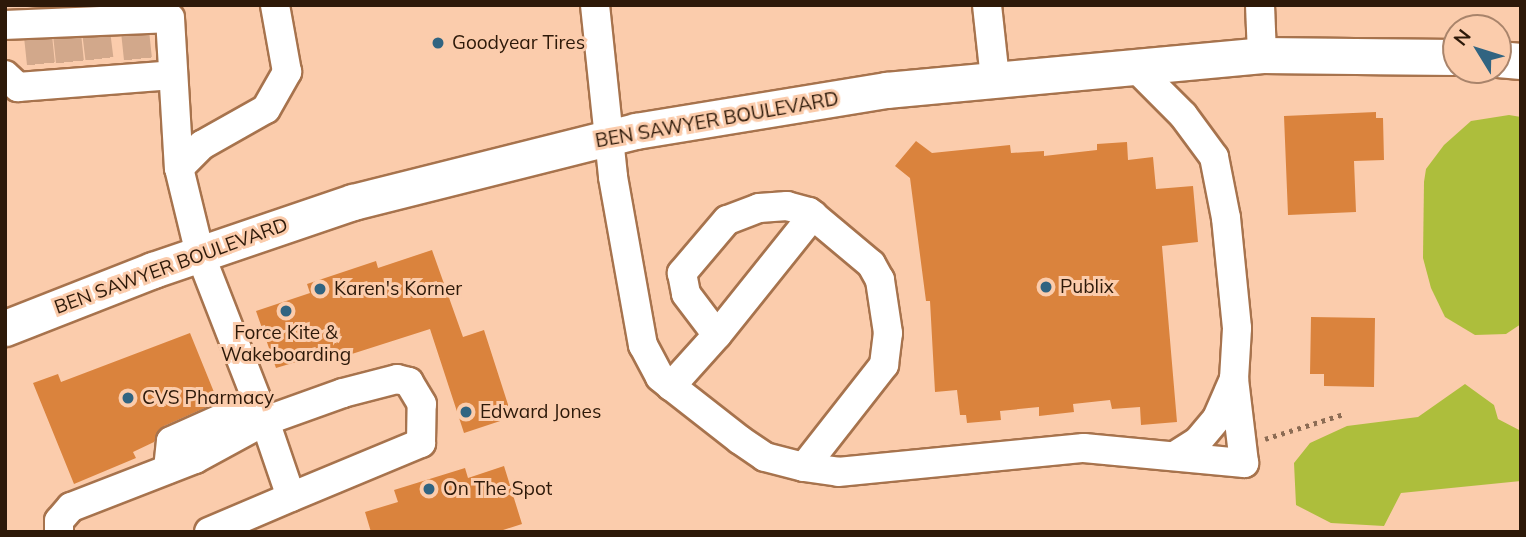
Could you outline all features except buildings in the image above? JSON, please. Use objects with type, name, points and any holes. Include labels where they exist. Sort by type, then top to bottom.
[{"type":"main road","name":"BEN SAWYER BOULEVARD","points":[[5,328],[200,254],[353,202],[607,139],[886,90],[995,79],[1262,55],[1442,57]]},
{"type":"street","points":[[179,168],[202,145],[266,109],[287,72],[275,5]]},
{"type":"street","points":[[595,5],[607,139],[643,345],[660,377],[765,457],[838,472],[1084,448],[1244,463],[1234,379],[1237,328],[1226,218],[1214,158],[1183,114],[1135,67]]},
{"type":"street","points":[[987,5],[995,79]]},
{"type":"street","points":[[1260,5],[1262,55]]},
{"type":"street","points":[[5,25],[38,28],[135,25],[170,18],[179,168],[200,254],[262,411],[291,497]]},
{"type":"street","points":[[5,75],[18,87],[42,75],[139,69],[173,75]]},
{"type":"street","points":[[717,335],[686,294],[682,273],[707,239],[727,220],[759,208],[787,206],[813,215],[872,264],[880,279],[888,333],[884,365],[804,467]]},
{"type":"street","points":[[670,386],[717,335],[813,215]]},
{"type":"street","points":[[58,532],[59,521],[71,507],[168,469],[171,441],[262,411],[397,379],[409,382],[422,404],[421,443],[209,532]]},
{"type":"street","points":[[1176,455],[1198,441],[1217,418],[1234,379]]},
{"type":"path","points":[[1242,446],[1344,414]]},
{"type":"green space","points":[[1509,115],[1521,117],[1521,324],[1506,334],[1475,335],[1445,317],[1431,288],[1423,258],[1426,169],[1444,145],[1471,121]]},
{"type":"green space","points":[[1465,384],[1494,405],[1498,419],[1521,431],[1521,481],[1401,493],[1384,526],[1331,523],[1296,505],[1294,463],[1310,443],[1347,426],[1418,417]]},
{"type":"tunnel","points":[[96,31],[100,62]]},
{"type":"tunnel","points":[[135,31],[138,61]]},
{"type":"tunnel","points":[[67,34],[70,65]]},
{"type":"tunnel","points":[[38,36],[41,65]]},
{"type":"place","name":"Goodyear Tires","points":[[438,43]]},
{"type":"place","name":"Publix","points":[[1046,287]]},
{"type":"place","name":"Karen's Korner","points":[[320,289]]},
{"type":"place","name":"Force Kite & Wakeboarding","points":[[286,311]]},
{"type":"place","name":"CVS Pharmacy","points":[[128,398]]},
{"type":"place","name":"Edward Jones","points":[[466,412]]},
{"type":"place","name":"On The Spot","points":[[429,489]]}]
